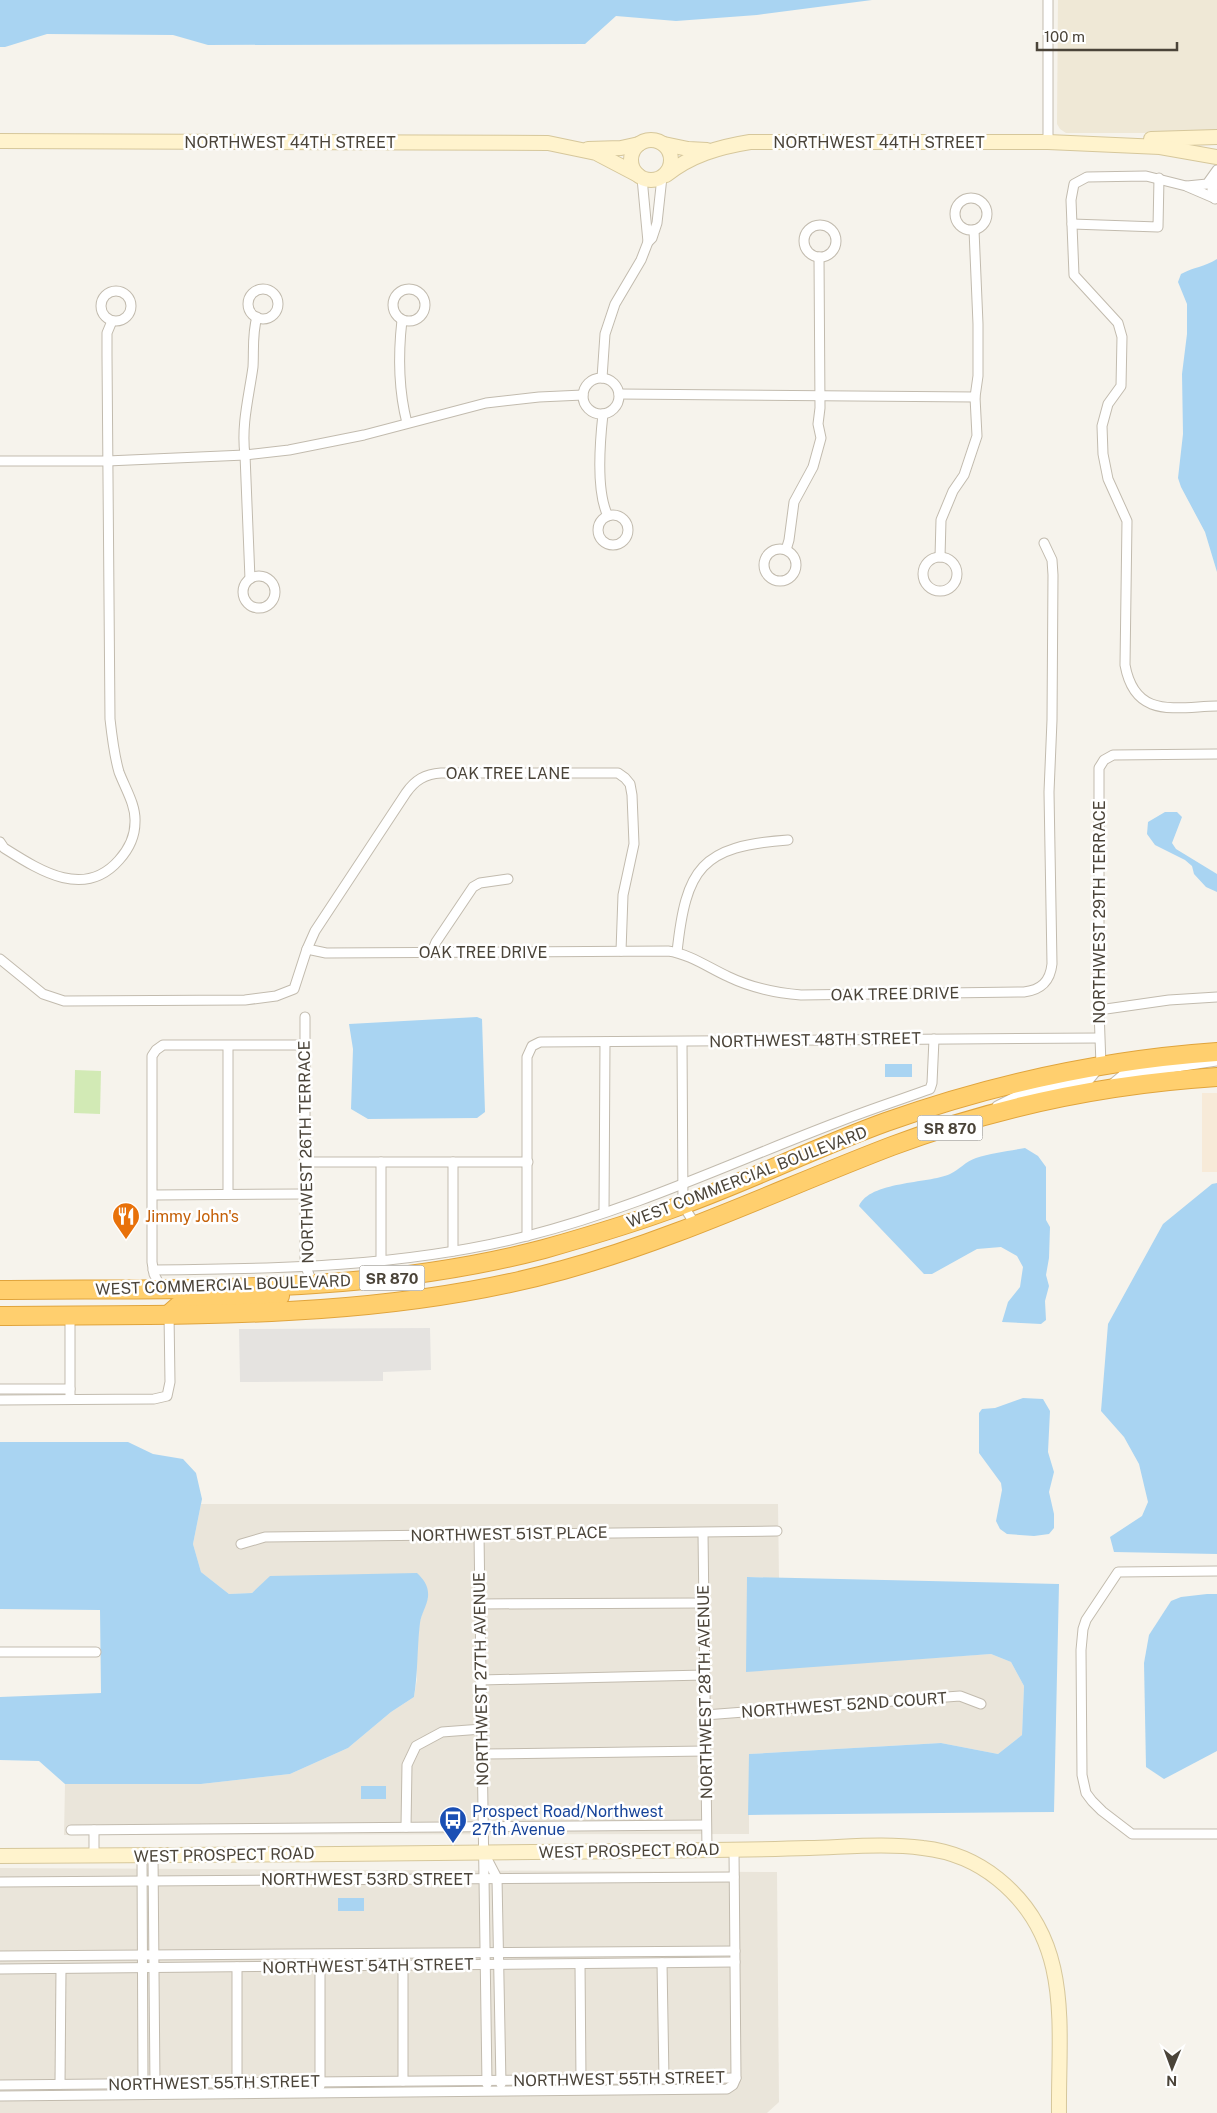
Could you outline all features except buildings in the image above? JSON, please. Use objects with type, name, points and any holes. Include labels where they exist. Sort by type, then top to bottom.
[{"type":"highway","name":"WEST COMMERCIAL BOULEVARD","points":[[0,1290],[314,1285],[378,1280],[499,1260],[587,1237],[682,1205],[902,1117],[958,1098],[1034,1078],[1101,1065],[1217,1052]]},
{"type":"highway","name":"WEST COMMERCIAL BOULEVARD","points":[[0,1316],[314,1311],[393,1304],[448,1296],[558,1272],[626,1252],[696,1226],[895,1145],[963,1123],[1079,1093],[1185,1079],[1217,1077]]},
{"type":"highway","points":[[169,1314],[178,1306],[188,1301],[267,1298],[314,1285]]},
{"type":"street","points":[[1048,0],[1048,142]]},
{"type":"street","name":"NORTHWEST 44TH STREET","points":[[664,144],[688,149],[710,150],[750,142],[1048,142],[1217,137]]},
{"type":"street","points":[[602,378],[605,334],[615,304],[641,260],[648,242],[652,238],[657,223],[664,176],[672,164],[670,151],[664,144],[655,140],[648,140],[639,144],[632,152],[631,160],[632,166],[640,177],[646,211],[648,242]]},
{"type":"street","name":"NORTHWEST 44TH STREET","points":[[0,141],[548,142],[596,153],[640,177]]},
{"type":"street","name":"NORTHWEST 44TH STREET","points":[[1048,142],[1160,147],[1217,157]]},
{"type":"street","name":"NORTHWEST 44TH STREET","points":[[580,149],[621,148],[639,144]]},
{"type":"street","name":"NORTHWEST 44TH STREET","points":[[664,176],[679,165],[710,150]]},
{"type":"street","points":[[1212,198],[1205,190],[1217,170]]},
{"type":"street","points":[[640,177],[654,180],[664,176]]},
{"type":"street","points":[[1212,198],[1186,186],[1146,176],[1087,177],[1074,184],[1071,200],[1074,275],[1118,323],[1122,337],[1121,386],[1108,404],[1102,426],[1103,454],[1108,479],[1127,521],[1125,665],[1128,679],[1135,693],[1150,705],[1165,707],[1217,706]]},
{"type":"street","points":[[1072,224],[1158,227],[1159,178]]},
{"type":"street","points":[[1212,198],[1212,189],[1217,182]]},
{"type":"street","points":[[1186,186],[1207,184]]},
{"type":"street","points":[[646,211],[659,211]]},
{"type":"street","points":[[940,557],[941,520],[953,491],[964,474],[977,436],[975,397],[978,376],[978,324],[974,230]]},
{"type":"street","points":[[786,550],[794,502],[813,467],[821,438],[818,424],[819,257]]},
{"type":"street","points":[[250,579],[245,421],[252,368],[254,326],[257,317]]},
{"type":"street","points":[[402,320],[398,352],[399,375],[406,423]]},
{"type":"street","points":[[0,842],[4,848],[40,870],[70,880],[90,878],[111,869],[126,852],[136,822],[114,752],[110,719],[107,333],[112,321]]},
{"type":"street","points":[[602,378],[615,384],[619,394],[617,405],[603,414],[591,411],[583,395],[588,384],[602,378]]},
{"type":"street","points":[[619,394],[975,397]]},
{"type":"street","points":[[0,461],[107,461],[245,455],[289,450],[364,435],[486,403],[539,397],[583,395]]},
{"type":"street","points":[[603,414],[600,438],[602,492],[603,506],[608,516]]},
{"type":"street","name":"OAK TREE DRIVE","points":[[306,949],[326,953],[677,952],[740,982],[767,991],[790,994],[1024,992],[1035,990],[1044,985],[1049,978],[1052,964],[1049,792],[1052,720],[1053,585],[1052,560],[1044,543]]},
{"type":"street","name":"NORTHWEST 29TH TERRACE","points":[[1101,1065],[1099,1038],[1099,768],[1104,760],[1113,755],[1217,754]]},
{"type":"street","name":"OAK TREE LANE","points":[[306,949],[315,931],[417,779],[441,773],[608,772],[625,778],[630,784],[632,795],[634,844],[622,894],[621,951]]},
{"type":"street","points":[[677,952],[685,903],[699,869],[717,856],[733,849],[757,843],[788,840]]},
{"type":"street","points":[[432,952],[434,945],[473,887],[480,883],[508,879]]},
{"type":"street","points":[[0,959],[43,994],[64,1001],[246,1000],[276,996],[294,989],[306,949]]},
{"type":"street","points":[[1099,1010],[1169,1000],[1217,997]]},
{"type":"street","name":"NORTHWEST 26TH TERRACE","points":[[305,1017],[304,1162],[306,1267],[314,1285]]},
{"type":"street","name":"NORTHWEST 48TH STREET","points":[[528,1162],[527,1057],[532,1046],[540,1042],[1099,1038]]},
{"type":"street","points":[[153,1270],[306,1267],[381,1261],[453,1251],[527,1236],[604,1212],[682,1184],[839,1121],[930,1089],[934,1039]]},
{"type":"street","points":[[604,1212],[605,1042]]},
{"type":"street","points":[[682,1042],[682,1205],[696,1226]]},
{"type":"street","points":[[161,1288],[153,1270],[152,1056],[163,1045],[304,1045]]},
{"type":"street","points":[[228,1046],[228,1194]]},
{"type":"street","points":[[1105,1090],[1123,1075],[1217,1060]]},
{"type":"street","name":"WEST COMMERCIAL BOULEVARD","points":[[963,1123],[1016,1096],[1089,1080],[1101,1065]]},
{"type":"street","points":[[304,1162],[528,1162],[527,1236]]},
{"type":"street","points":[[380,1162],[381,1261]]},
{"type":"street","points":[[453,1162],[453,1251]]},
{"type":"street","points":[[153,1195],[305,1194]]},
{"type":"street","points":[[0,1400],[154,1399],[167,1396],[170,1382],[169,1314]]},
{"type":"street","points":[[70,1315],[70,1399]]},
{"type":"street","points":[[0,1389],[70,1388]]},
{"type":"street","name":"NORTHWEST 51ST PLACE","points":[[241,1544],[265,1537],[777,1531]]},
{"type":"street","name":"NORTHWEST 28TH AVENUE","points":[[703,1533],[707,1850]]},
{"type":"street","name":"NORTHWEST 27TH AVENUE","points":[[479,1535],[487,2092]]},
{"type":"street","points":[[1217,1571],[1118,1572],[1086,1620],[1081,1650],[1082,1775],[1086,1793],[1102,1811],[1132,1834],[1217,1834]]},
{"type":"street","points":[[480,1604],[704,1603]]},
{"type":"street","points":[[0,1652],[96,1652]]},
{"type":"street","points":[[480,1680],[705,1675]]},
{"type":"street","name":"NORTHWEST 52ND COURT","points":[[705,1715],[960,1696],[981,1704]]},
{"type":"street","points":[[406,1827],[407,1765],[416,1746],[442,1732],[482,1729]]},
{"type":"street","points":[[483,1754],[706,1751]]},
{"type":"street","points":[[71,1830],[706,1825]]},
{"type":"street","points":[[94,1830],[94,1856]]},
{"type":"street","name":"WEST PROSPECT ROAD","points":[[0,1856],[484,1853],[734,1850],[871,1846],[920,1847],[938,1850],[966,1860],[1000,1881],[1014,1893],[1031,1915],[1045,1939],[1053,1960],[1058,1992],[1059,2113]]},
{"type":"street","points":[[734,1850],[736,2078]]},
{"type":"street","name":"NORTHWEST 27TH AVENUE","points":[[484,1853],[497,1878],[501,2092]]},
{"type":"street","points":[[148,1856],[153,1881],[155,2095]]},
{"type":"street","points":[[143,2095],[142,1881],[148,1856]]},
{"type":"street","name":"NORTHWEST 53RD STREET","points":[[0,1882],[734,1877]]},
{"type":"street","name":"NORTHWEST 54TH STREET","points":[[0,1956],[735,1951]]},
{"type":"street","points":[[320,1954],[320,2093]]},
{"type":"street","name":"NORTHWEST 54TH STREET","points":[[0,1969],[735,1962]]},
{"type":"street","points":[[662,1963],[664,2079]]},
{"type":"street","points":[[580,1964],[581,2080]]},
{"type":"street","points":[[403,1965],[403,2081]]},
{"type":"street","points":[[237,1967],[237,2083]]},
{"type":"street","points":[[60,2084],[61,1968]]},
{"type":"street","name":"NORTHWEST 55TH STREET","points":[[0,2085],[736,2078]]},
{"type":"street","name":"NORTHWEST 55TH STREET","points":[[0,2096],[719,2090],[730,2087],[736,2078]]},
{"type":"shaded area","points":[[1058,0],[1217,0],[1217,133],[1066,133],[1060,129],[1057,124]]},
{"type":"shaded area","points":[[1202,1093],[1217,1093],[1217,1172],[1202,1172]]},
{"type":"shaded area","points":[[430,1328],[431,1370],[383,1372],[383,1381],[240,1382],[239,1329]]},
{"type":"shaded area","points":[[201,1504],[778,1504],[779,1578],[747,1577],[813,1666],[991,1654],[1011,1662],[1024,1686],[1022,1735],[998,1754],[941,1743],[749,1754],[749,1834],[64,1835],[65,1784],[201,1784],[290,1774],[348,1748],[391,1712],[414,1697],[417,1679],[416,1660],[420,1620],[428,1597],[271,1576],[252,1593],[229,1594],[201,1572],[193,1544]]},
{"type":"shaded area","points":[[0,1868],[777,1872],[779,2102],[767,2113],[0,2113]]},
{"type":"green space","points":[[75,1070],[101,1071],[100,1114],[74,1113]]},
{"type":"water","points":[[0,0],[872,0],[757,15],[676,21],[616,16],[585,44],[208,45],[173,35],[47,34],[0,47]]},
{"type":"water","points":[[1217,259],[1217,572],[1205,532],[1178,478],[1183,434],[1182,374],[1187,334],[1187,304],[1178,282],[1181,274]]},
{"type":"water","points":[[1165,812],[1177,812],[1182,817],[1172,843],[1176,849],[1217,874],[1217,892],[1206,887],[1194,874],[1192,866],[1185,860],[1155,845],[1147,834],[1148,822]]},
{"type":"water","points":[[477,1017],[482,1019],[485,1112],[477,1118],[368,1119],[351,1109],[353,1049],[349,1024]]},
{"type":"water","points":[[885,1064],[912,1064],[912,1077],[885,1077]]},
{"type":"water","points":[[1025,1148],[1038,1156],[1046,1167],[1046,1220],[1050,1227],[1049,1258],[1046,1275],[1049,1286],[1045,1301],[1046,1320],[1041,1324],[1002,1322],[1008,1302],[1020,1287],[1023,1267],[1017,1256],[1001,1247],[977,1249],[932,1274],[924,1274],[859,1206],[865,1198],[875,1192],[900,1184],[950,1174],[976,1158]]},
{"type":"water","points":[[1217,1183],[1217,1554],[1114,1552],[1110,1537],[1142,1516],[1148,1502],[1139,1464],[1124,1437],[1101,1411],[1108,1324],[1163,1224],[1212,1184]]},
{"type":"water","points":[[1023,1398],[1043,1399],[1050,1411],[1048,1452],[1054,1472],[1049,1492],[1054,1514],[1054,1528],[1049,1534],[1034,1536],[1007,1534],[1000,1529],[996,1521],[1002,1490],[1001,1483],[979,1453],[979,1413],[982,1409],[995,1408]]},
{"type":"water","points":[[0,1442],[128,1442],[153,1454],[183,1459],[196,1473],[202,1499],[193,1544],[201,1572],[229,1594],[252,1593],[270,1576],[417,1573],[426,1584],[428,1593],[420,1623],[414,1697],[391,1712],[348,1748],[290,1774],[201,1784],[65,1784],[39,1761],[0,1760],[0,1697],[101,1693],[100,1610],[0,1609]]},
{"type":"water","points":[[747,1577],[1059,1584],[1054,1812],[748,1815],[749,1754],[941,1743],[998,1754],[1022,1735],[1024,1686],[1011,1662],[991,1654],[746,1672]]},
{"type":"water","points":[[1217,1594],[1217,1751],[1164,1779],[1146,1767],[1144,1663],[1149,1635],[1171,1601],[1181,1597]]},
{"type":"water","points":[[361,1786],[386,1786],[386,1799],[361,1799]]},
{"type":"water","points":[[338,1898],[364,1898],[364,1911],[338,1911]]},
{"type":"place","name":"Jimmy John's","points":[[126,1240]]},
{"type":"place","name":"Prospect Road/Northwest 27th Avenue","points":[[453,1844]]}]
